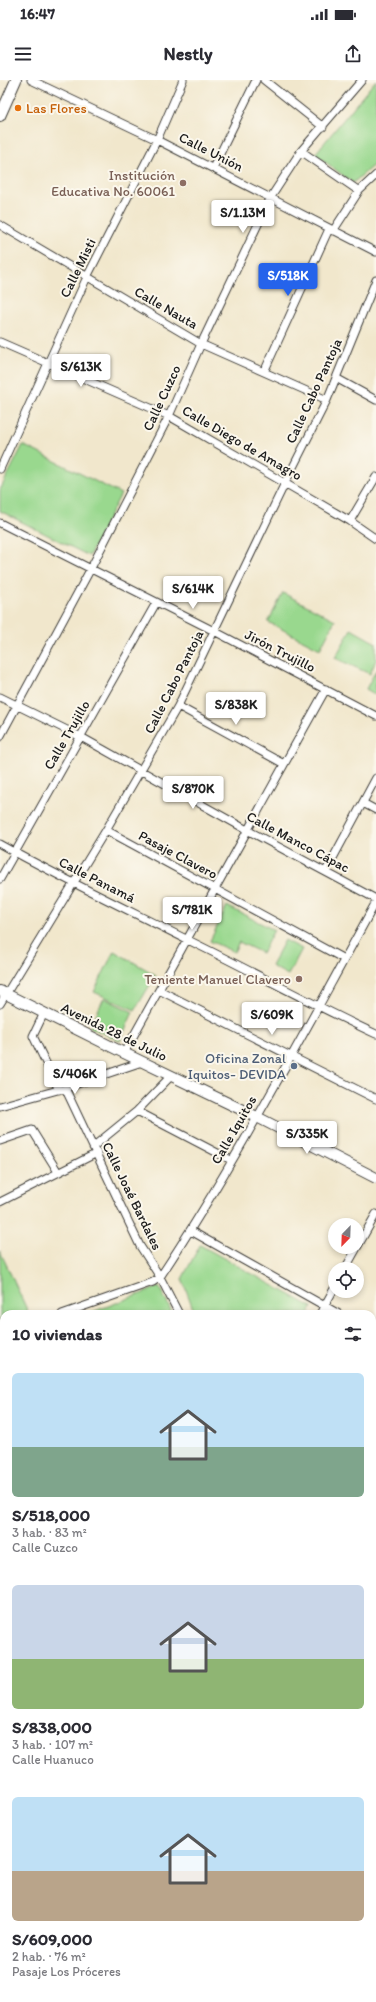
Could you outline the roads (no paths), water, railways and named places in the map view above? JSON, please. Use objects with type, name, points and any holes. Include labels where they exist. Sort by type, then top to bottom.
[{"type":"main road","points":[[0,116],[16,80]]},
{"type":"main road","name":"Avenida 28 de Julio","points":[[3,992],[373,1175]]},
{"type":"street","name":"Calle Unión","points":[[32,80],[213,168],[376,252]]},
{"type":"street","name":"Calle Misti","points":[[0,469],[87,277],[156,140],[183,80]]},
{"type":"street","points":[[213,168],[256,80]]},
{"type":"street","points":[[264,80],[323,127]]},
{"type":"street","name":"Calle Cuzco","points":[[0,737],[90,570],[169,416],[201,344],[271,197],[301,152],[362,80]]},
{"type":"street","points":[[301,152],[359,191]]},
{"type":"street","points":[[264,372],[331,230],[359,191],[376,176]]},
{"type":"street","name":"Calle Nauta","points":[[0,225],[201,344],[327,400]]},
{"type":"street","name":"Calle Cabo Pantoja","points":[[0,1004],[3,992],[106,830],[178,706],[284,483],[327,400],[376,280]]},
{"type":"street","name":"Calle Diego de Amagro","points":[[0,342],[169,416],[350,521],[376,539]]},
{"type":"street","points":[[336,378],[376,400]]},
{"type":"street","points":[[350,521],[376,477]]},
{"type":"street","name":"Jirón Trujillo","points":[[0,523],[90,570],[214,631],[376,716]]},
{"type":"street","name":"Calle Trujillo","points":[[0,879],[156,603]]},
{"type":"street","points":[[124,1053],[326,689]]},
{"type":"street","name":"Calle Manco Cápac","points":[[0,697],[81,737],[376,900]]},
{"type":"street","points":[[178,706],[284,764]]},
{"type":"street","points":[[326,872],[376,778]]},
{"type":"street","points":[[363,803],[376,810]]},
{"type":"street","name":"Pasaje Clavero","points":[[106,830],[344,959]]},
{"type":"street","name":"Calle Panamá","points":[[0,844],[73,883],[187,939],[318,1007],[376,1034]]},
{"type":"street","name":"Calle Iquitos","points":[[73,1310],[153,1282],[160,1277],[191,1231],[257,1117],[376,900]]},
{"type":"street","points":[[159,990],[376,1099]]},
{"type":"street","name":"Calle Joaé Bardales","points":[[44,1013],[33,1036],[96,1150],[140,1246],[160,1277],[176,1310]]},
{"type":"street","points":[[0,1106],[62,1089],[142,1062]]},
{"type":"street","points":[[0,1202],[58,1172],[96,1150],[171,1076]]},
{"type":"street","points":[[136,1111],[231,1160]]},
{"type":"street","points":[[0,1141],[32,1130],[58,1172]]},
{"type":"street","points":[[349,1262],[376,1214]]},
{"type":"street","points":[[191,1231],[332,1310]]},
{"type":"street","points":[[322,1310],[329,1298]]},
{"type":"place","name":"Las Flores","points":[[18,108]]},
{"type":"place","name":"Institución Educativa No. 60061","points":[[183,183]]},
{"type":"place","name":"Teniente Manuel Clavero","points":[[299,979]]},
{"type":"place","name":"Oficina Zonal Iquitos- DEVIDA","points":[[294,1066]]}]
